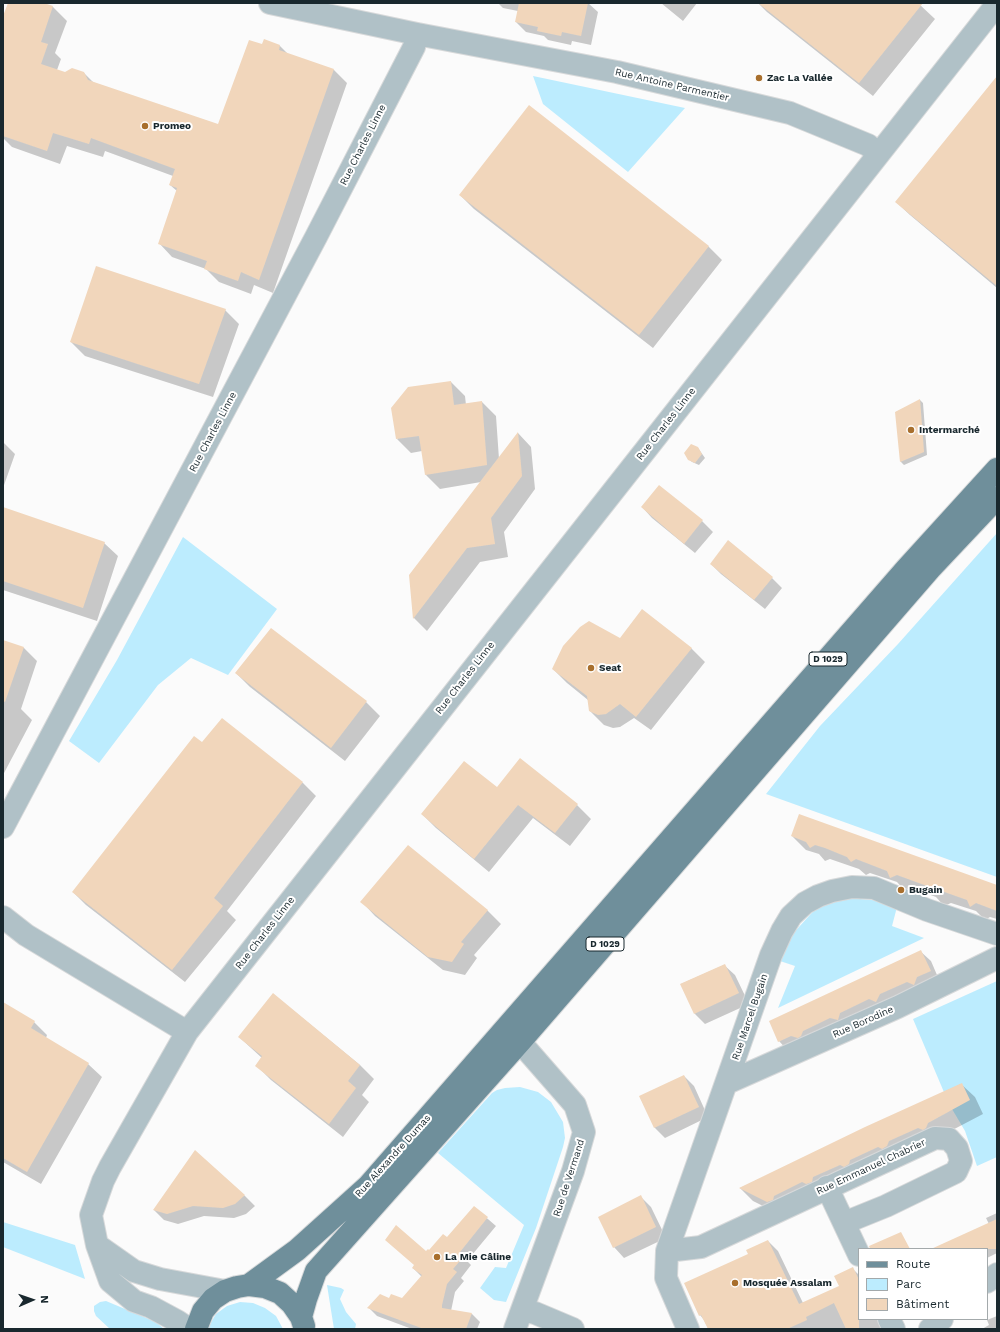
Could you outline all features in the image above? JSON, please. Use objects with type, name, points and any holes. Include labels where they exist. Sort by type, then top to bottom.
[{"type":"main road","name":"D 1029","points":[[513,1035],[661,851],[901,575],[997,469]]},
{"type":"main road","name":"D 1029","points":[[513,1035],[930,569],[997,498]]},
{"type":"main road","name":"Rue Alexandre Dumas","points":[[249,1285],[298,1250],[368,1186],[513,1035]]},
{"type":"main road","name":"Rue Alexandre Dumas","points":[[303,1323],[306,1299],[316,1271],[513,1035]]},
{"type":"main road","points":[[196,1329],[203,1311],[213,1300],[225,1291],[249,1285],[265,1287],[280,1294],[292,1304],[303,1323]]},
{"type":"street","name":"Rue Antoine Parmentier","points":[[270,3],[416,34],[617,72],[790,113],[868,144],[878,154]]},
{"type":"street","points":[[878,154],[997,4]]},
{"type":"street","name":"Rue Charles Linne","points":[[3,827],[316,237],[414,47],[416,34]]},
{"type":"street","name":"Rue Charles Linne","points":[[189,1329],[177,1320],[151,1307],[134,1301],[110,1281],[97,1245],[91,1215],[103,1180],[187,1032],[878,154]]},
{"type":"street","name":"Rue Marcel Bugain","points":[[688,1329],[666,1278],[667,1251],[771,955],[791,916],[806,903],[832,891],[852,887],[874,888],[927,910],[997,934]]},
{"type":"street","points":[[3,917],[26,935],[187,1032]]},
{"type":"street","name":"Rue Borodine","points":[[727,1083],[898,1007],[997,958]]},
{"type":"street","name":"Rue de Vermand","points":[[513,1035],[575,1105],[584,1132],[573,1171],[518,1320]]},
{"type":"street","name":"Rue Emmanuel Chabrier","points":[[667,1251],[701,1246],[935,1138],[949,1139],[957,1148],[961,1161],[956,1172],[886,1206],[844,1223]]},
{"type":"street","points":[[827,1188],[858,1253]]},
{"type":"street","points":[[97,1245],[134,1271],[160,1279],[225,1291]]},
{"type":"street","points":[[988,1281],[997,1274]]},
{"type":"street","points":[[518,1320],[535,1313],[572,1329]]},
{"type":"street","points":[[890,1320],[894,1329]]},
{"type":"street","points":[[930,1329],[941,1320]]},
{"type":"green space","points":[[533,76],[685,108],[628,172],[543,104]]},
{"type":"green space","points":[[997,533],[997,877],[766,794],[820,726],[898,644]]},
{"type":"green space","points":[[183,537],[277,609],[228,675],[191,658],[158,685],[99,763],[69,741],[117,660]]},
{"type":"green space","points":[[849,898],[883,901],[897,907],[892,926],[924,938],[778,1008],[795,966],[777,960],[789,938],[818,906]]},
{"type":"green space","points":[[997,981],[997,1157],[977,1166],[965,1131],[949,1104],[913,1019]]},
{"type":"green space","points":[[520,1087],[538,1092],[551,1102],[563,1122],[565,1138],[536,1228],[506,1302],[494,1300],[480,1288],[495,1267],[506,1268],[524,1225],[438,1153],[492,1093],[505,1088]]},
{"type":"green space","points":[[3,1222],[75,1245],[85,1279],[3,1247]]},
{"type":"green space","points":[[327,1285],[344,1290],[340,1299],[346,1312],[356,1324],[355,1329],[334,1329]]},
{"type":"green space","points":[[106,1301],[156,1322],[164,1329],[110,1329],[96,1316],[94,1311],[94,1306],[100,1302]]},
{"type":"green space","points":[[240,1302],[253,1303],[265,1308],[276,1316],[283,1329],[207,1329],[216,1314],[227,1306]]},
{"type":"building","points":[[8,3],[44,3],[53,6],[41,42],[48,44],[41,64],[65,72],[72,68],[84,72],[88,80],[218,124],[249,40],[262,44],[264,39],[280,45],[279,50],[334,69],[259,280],[241,272],[238,281],[204,269],[207,261],[158,244],[177,188],[169,185],[175,169],[91,138],[89,144],[53,133],[47,151],[3,136],[3,16]]},
{"type":"building","points":[[519,3],[588,3],[581,36],[562,32],[561,36],[537,31],[538,27],[515,22]]},
{"type":"building","points":[[758,3],[923,3],[859,83]]},
{"type":"building","points":[[997,76],[997,286],[895,202]]},
{"type":"building","points":[[529,105],[709,246],[639,335],[459,195]]},
{"type":"building","points":[[96,266],[226,309],[199,384],[70,342]]},
{"type":"building","points":[[451,381],[454,405],[482,401],[487,465],[425,475],[419,436],[396,439],[391,408],[408,387]]},
{"type":"building","points":[[920,399],[924,452],[900,462],[895,412]]},
{"type":"building","points":[[518,432],[522,476],[491,518],[495,544],[467,548],[413,619],[409,575]]},
{"type":"building","points":[[691,444],[698,447],[702,454],[695,463],[688,460],[684,453]]},
{"type":"building","points":[[659,485],[703,520],[684,544],[641,507]]},
{"type":"building","points":[[3,507],[105,542],[83,608],[3,581]]},
{"type":"building","points":[[728,540],[773,577],[754,600],[710,564]]},
{"type":"building","points":[[642,609],[692,648],[636,717],[620,704],[606,714],[598,715],[589,711],[587,696],[552,669],[563,646],[580,627],[589,621],[620,638]]},
{"type":"building","points":[[271,628],[367,701],[331,748],[235,673]]},
{"type":"building","points":[[3,640],[24,647],[5,702],[3,701]]},
{"type":"building","points":[[222,718],[303,782],[214,898],[223,906],[172,970],[72,892],[194,736],[202,742]]},
{"type":"building","points":[[520,758],[578,804],[555,833],[518,805],[474,859],[421,814],[464,761],[497,787]]},
{"type":"building","points":[[799,814],[997,885],[997,911],[976,903],[970,907],[967,900],[936,889],[930,892],[927,886],[897,875],[890,878],[887,871],[856,859],[851,862],[847,857],[815,845],[810,848],[806,842],[791,836]]},
{"type":"building","points":[[408,845],[488,910],[461,942],[464,944],[452,962],[428,957],[360,902]]},
{"type":"building","points":[[921,950],[931,971],[917,977],[914,985],[907,982],[880,994],[876,1002],[869,999],[840,1013],[838,1020],[830,1018],[803,1031],[801,1036],[798,1038],[791,1036],[778,1042],[769,1021]]},
{"type":"building","points":[[725,964],[739,993],[694,1014],[680,984]]},
{"type":"building","points":[[273,993],[360,1065],[348,1081],[356,1088],[329,1124],[255,1066],[262,1056],[238,1037]]},
{"type":"building","points":[[3,1002],[35,1021],[31,1028],[89,1063],[27,1172],[3,1158]]},
{"type":"building","points":[[684,1075],[699,1107],[654,1128],[639,1096]]},
{"type":"building","points":[[962,1083],[970,1100],[928,1123],[926,1128],[923,1130],[918,1128],[889,1141],[887,1146],[882,1149],[878,1147],[850,1160],[849,1164],[844,1167],[840,1165],[813,1177],[812,1182],[806,1184],[802,1182],[774,1196],[773,1200],[767,1202],[739,1188],[865,1127]]},
{"type":"building","points":[[195,1150],[245,1195],[235,1204],[223,1208],[193,1206],[167,1214],[153,1210]]},
{"type":"building","points":[[641,1195],[656,1227],[613,1248],[598,1217]]},
{"type":"building","points":[[474,1206],[488,1217],[460,1252],[464,1256],[453,1269],[457,1272],[447,1284],[442,1305],[442,1308],[472,1313],[466,1329],[424,1329],[367,1308],[380,1294],[389,1298],[391,1294],[402,1298],[422,1275],[412,1268],[414,1265],[385,1240],[396,1225],[426,1251],[428,1249],[429,1250],[443,1234],[447,1237]]},
{"type":"building","points":[[997,1219],[997,1249],[933,1248]]},
{"type":"building","points":[[901,1232],[909,1248],[870,1248],[869,1246]]},
{"type":"building","name":"Mosquée Assalam","points":[[768,1240],[799,1304],[839,1286],[834,1276],[853,1267],[858,1278],[859,1329],[846,1329],[834,1303],[806,1317],[807,1320],[787,1329],[708,1329],[701,1315],[699,1316],[684,1283],[748,1254],[746,1250]]},
{"type":"place","name":"Zac La Vallée","points":[[759,78]]},
{"type":"place","name":"Promeo","points":[[145,126]]},
{"type":"place","name":"Intermarché","points":[[911,430]]},
{"type":"place","name":"Seat","points":[[591,668]]},
{"type":"place","name":"Bugain","points":[[901,890]]},
{"type":"place","name":"La Mie Câline","points":[[437,1257]]},
{"type":"place","name":"Mosquée Assalam","points":[[735,1283]]}]
